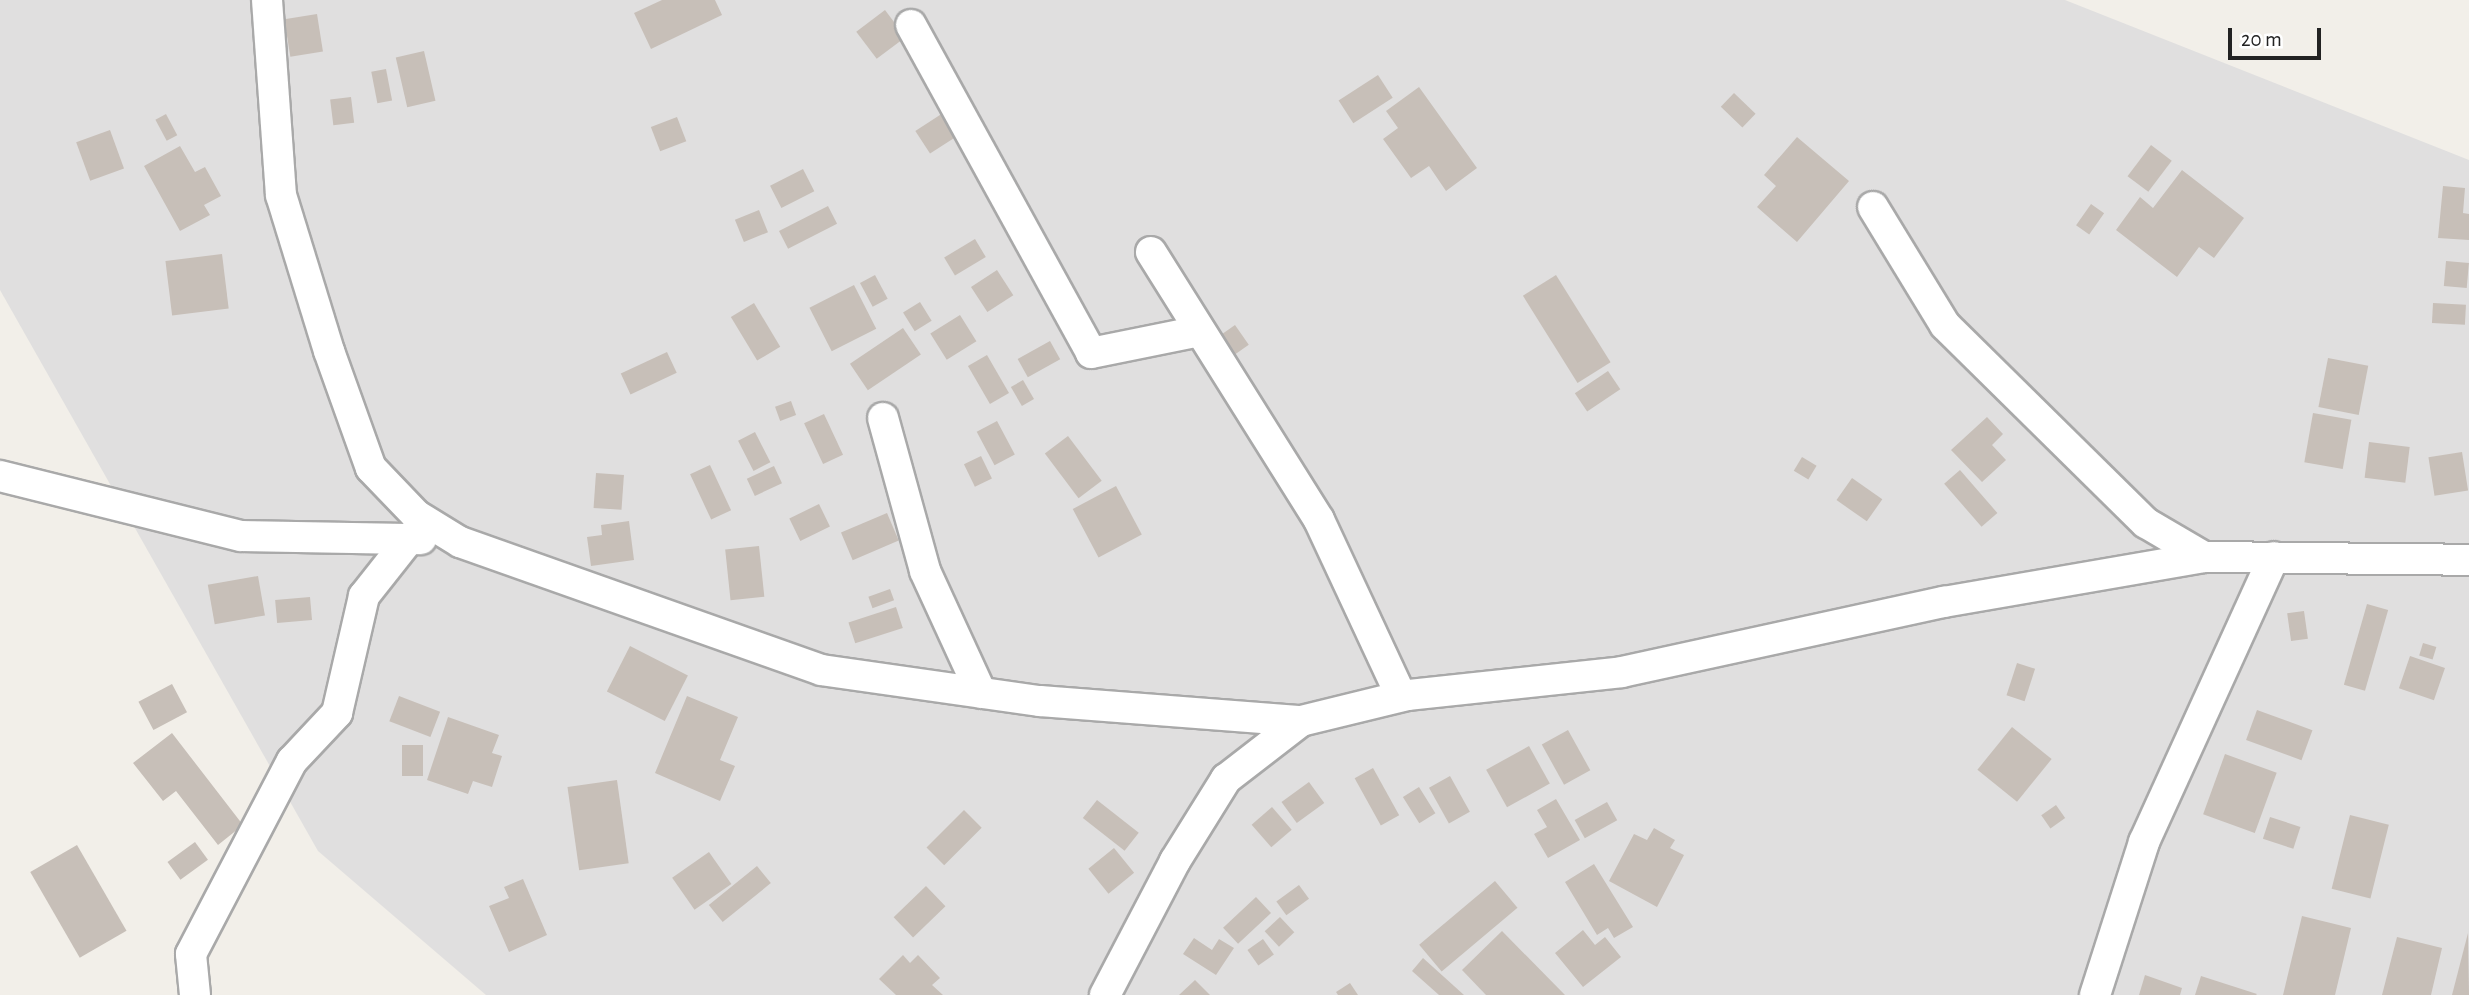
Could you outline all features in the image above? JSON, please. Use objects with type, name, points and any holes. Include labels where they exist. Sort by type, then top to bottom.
[{"type":"street","points":[[267,0],[281,195],[329,351],[371,468],[416,516],[460,542],[821,670],[1040,701],[1301,721],[1401,696],[1622,672],[1944,602],[2204,556],[2469,561]]},
{"type":"street","points":[[911,24],[1091,354],[1200,331]]},
{"type":"street","points":[[1873,207],[1945,325],[2146,523],[2204,556]]},
{"type":"street","points":[[1151,252],[1319,520],[1401,696]]},
{"type":"street","points":[[883,418],[925,571],[981,693]]},
{"type":"street","points":[[0,476],[241,536],[460,542]]},
{"type":"street","points":[[195,995],[191,954],[292,761],[337,713],[364,596],[409,539]]},
{"type":"street","points":[[2095,995],[2144,842],[2274,557]]},
{"type":"street","points":[[1105,995],[1175,861],[1226,779],[1301,721]]},
{"type":"shaded area","points":[[0,0],[2065,0],[2469,160],[2469,995],[486,995],[318,851],[0,290]]},
{"type":"building","points":[[662,0],[715,0],[722,15],[651,49],[634,13]]},
{"type":"building","points":[[885,10],[905,37],[877,59],[856,32]]},
{"type":"building","points":[[317,14],[323,52],[290,57],[284,19]]},
{"type":"building","points":[[424,51],[435,101],[407,107],[396,58]]},
{"type":"building","points":[[386,69],[392,100],[377,103],[371,72]]},
{"type":"building","points":[[1378,75],[1393,98],[1353,123],[1339,101]]},
{"type":"building","points":[[1419,87],[1477,168],[1446,191],[1429,166],[1411,178],[1383,139],[1398,128],[1386,111]]},
{"type":"building","points":[[1734,93],[1756,114],[1742,128],[1721,107]]},
{"type":"building","points":[[351,97],[354,123],[333,125],[330,100]]},
{"type":"building","points":[[943,113],[958,136],[930,154],[915,131]]},
{"type":"building","points":[[166,114],[177,135],[167,141],[155,120]]},
{"type":"building","points":[[677,117],[686,141],[660,151],[651,127]]},
{"type":"building","points":[[110,130],[124,169],[90,181],[76,142]]},
{"type":"building","points":[[1797,137],[1849,181],[1797,242],[1757,207],[1776,186],[1764,175]]},
{"type":"building","points":[[2151,145],[2172,161],[2148,192],[2128,176]]},
{"type":"building","points":[[180,146],[195,172],[205,167],[221,196],[204,205],[210,215],[180,231],[144,166]]},
{"type":"building","points":[[803,169],[814,191],[781,208],[770,186]]},
{"type":"building","points":[[2182,170],[2244,218],[2214,258],[2199,247],[2177,277],[2116,230],[2140,197],[2153,208]]},
{"type":"building","points":[[2443,186],[2465,188],[2463,213],[2469,214],[2469,240],[2438,238]]},
{"type":"building","points":[[2091,204],[2104,213],[2089,234],[2076,225]]},
{"type":"building","points":[[828,206],[837,224],[788,249],[779,231]]},
{"type":"building","points":[[759,210],[768,232],[744,242],[735,220]]},
{"type":"building","points":[[975,239],[986,257],[955,276],[944,258]]},
{"type":"building","points":[[222,254],[229,309],[172,316],[165,261]]},
{"type":"building","points":[[2446,261],[2469,263],[2467,288],[2444,286]]},
{"type":"building","points":[[997,270],[1013,295],[987,312],[971,287]]},
{"type":"building","points":[[875,275],[888,299],[873,307],[860,283]]},
{"type":"building","points":[[1556,275],[1611,362],[1578,383],[1523,296]]},
{"type":"building","points":[[854,285],[876,329],[832,351],[809,308]]},
{"type":"building","points":[[920,302],[932,321],[915,331],[903,313]]},
{"type":"building","points":[[754,303],[780,347],[757,361],[731,317]]},
{"type":"building","points":[[2433,303],[2466,305],[2465,325],[2432,323]]},
{"type":"building","points":[[960,315],[976,341],[947,360],[930,334]]},
{"type":"building","points":[[1235,325],[1249,345],[1232,356],[1219,336]]},
{"type":"building","points":[[903,328],[921,355],[868,390],[850,364]]},
{"type":"building","points":[[1050,341],[1060,359],[1028,377],[1018,359]]},
{"type":"building","points":[[667,352],[677,373],[630,394],[621,374]]},
{"type":"building","points":[[987,355],[1009,393],[990,404],[968,366]]},
{"type":"building","points":[[2328,358],[2368,366],[2359,415],[2318,407]]},
{"type":"building","points":[[1608,371],[1620,389],[1587,412],[1575,393]]},
{"type":"building","points":[[1023,380],[1034,399],[1022,406],[1011,387]]},
{"type":"building","points":[[791,401],[796,415],[780,421],[775,407]]},
{"type":"building","points":[[2313,413],[2351,420],[2343,469],[2304,462]]},
{"type":"building","points":[[824,414],[843,455],[823,464],[804,423]]},
{"type":"building","points":[[1987,417],[2003,434],[1992,445],[2006,460],[1982,482],[1951,450]]},
{"type":"building","points":[[997,421],[1015,455],[995,465],[977,432]]},
{"type":"building","points":[[755,432],[770,462],[754,471],[738,441]]},
{"type":"building","points":[[1068,436],[1102,481],[1079,498],[1045,453]]},
{"type":"building","points":[[2369,442],[2410,447],[2405,483],[2365,478]]},
{"type":"building","points":[[2462,452],[2468,491],[2435,496],[2428,457]]},
{"type":"building","points":[[981,456],[992,478],[975,487],[964,464]]},
{"type":"building","points":[[1802,457],[1817,466],[1808,479],[1794,471]]},
{"type":"building","points":[[710,465],[731,510],[711,520],[690,474]]},
{"type":"building","points":[[774,466],[782,483],[755,496],[747,479]]},
{"type":"building","points":[[1960,470],[1997,513],[1982,527],[1944,484]]},
{"type":"building","points":[[596,473],[624,475],[621,510],[594,508]]},
{"type":"building","points":[[1852,478],[1882,499],[1867,521],[1837,500]]},
{"type":"building","points":[[1116,486],[1142,535],[1099,558],[1073,509]]},
{"type":"building","points":[[819,504],[830,526],[800,541],[789,518]]},
{"type":"building","points":[[887,513],[899,541],[853,560],[841,533]]},
{"type":"building","points":[[629,521],[634,560],[591,566],[587,537],[602,535],[601,525]]},
{"type":"building","points":[[759,546],[764,597],[731,600],[725,550]]},
{"type":"building","points":[[258,576],[265,615],[215,624],[208,585]]},
{"type":"building","points":[[890,589],[894,600],[872,608],[868,597]]},
{"type":"building","points":[[310,597],[312,620],[277,623],[275,600]]},
{"type":"building","points":[[2367,604],[2388,610],[2365,691],[2344,685]]},
{"type":"building","points":[[896,607],[903,628],[855,643],[848,622]]},
{"type":"building","points":[[2304,611],[2308,639],[2291,641],[2287,613]]},
{"type":"building","points":[[2423,643],[2436,647],[2433,660],[2419,655]]},
{"type":"building","points":[[630,646],[688,676],[665,721],[607,691]]},
{"type":"building","points":[[2410,656],[2445,668],[2434,700],[2399,688]]},
{"type":"building","points":[[2017,663],[2035,669],[2025,701],[2006,695]]},
{"type":"building","points":[[172,684],[187,712],[153,730],[138,702]]},
{"type":"building","points":[[399,696],[440,712],[430,737],[389,721]]},
{"type":"building","points":[[687,696],[738,717],[720,760],[735,766],[720,801],[655,773]]},
{"type":"building","points":[[2257,710],[2312,730],[2301,760],[2246,740]]},
{"type":"building","points":[[448,717],[499,735],[492,753],[502,756],[492,787],[473,781],[468,794],[427,780]]},
{"type":"building","points":[[2012,727],[2052,759],[2017,802],[1977,770]]},
{"type":"building","points":[[1568,730],[1590,770],[1564,785],[1542,745]]},
{"type":"building","points":[[172,733],[243,825],[218,845],[176,791],[163,801],[133,763]]},
{"type":"building","points":[[402,745],[423,745],[423,776],[402,776]]},
{"type":"building","points":[[1529,746],[1550,784],[1507,807],[1486,770]]},
{"type":"building","points":[[2225,754],[2277,773],[2255,833],[2203,814]]},
{"type":"building","points":[[1373,768],[1399,815],[1381,825],[1355,778]]},
{"type":"building","points":[[1450,776],[1470,812],[1449,823],[1429,788]]},
{"type":"building","points":[[617,780],[629,863],[579,870],[567,787]]},
{"type":"building","points":[[1309,782],[1324,803],[1297,823],[1281,802]]},
{"type":"building","points":[[1419,787],[1435,813],[1419,823],[1403,797]]},
{"type":"building","points":[[1556,799],[1580,840],[1548,858],[1534,834],[1547,827],[1537,810]]},
{"type":"building","points":[[1097,800],[1139,833],[1125,851],[1083,818]]},
{"type":"building","points":[[1607,802],[1617,820],[1585,838],[1575,820]]},
{"type":"building","points":[[2056,805],[2065,818],[2050,828],[2041,815]]},
{"type":"building","points":[[1272,807],[1292,830],[1271,847],[1252,825]]},
{"type":"building","points":[[964,810],[982,828],[944,865],[927,847]]},
{"type":"building","points":[[2350,815],[2389,825],[2370,898],[2332,889]]},
{"type":"building","points":[[2270,817],[2300,827],[2293,849],[2263,839]]},
{"type":"building","points":[[1654,828],[1675,840],[1670,848],[1684,855],[1657,907],[1609,881],[1634,834],[1647,840]]},
{"type":"building","points":[[195,842],[208,860],[180,880],[167,862]]},
{"type":"building","points":[[77,845],[126,931],[80,958],[30,872]]},
{"type":"building","points":[[1114,848],[1134,873],[1108,894],[1088,869]]},
{"type":"building","points":[[709,852],[731,884],[695,910],[672,878]]},
{"type":"building","points":[[1594,864],[1633,927],[1614,938],[1608,928],[1597,935],[1565,882]]},
{"type":"building","points":[[757,866],[771,883],[723,922],[709,905]]},
{"type":"building","points":[[523,879],[547,935],[509,952],[489,906],[509,898],[504,887]]},
{"type":"building","points":[[1495,881],[1517,908],[1442,971],[1419,945]]},
{"type":"building","points":[[1299,885],[1309,899],[1286,915],[1276,901]]},
{"type":"building","points":[[926,886],[945,906],[913,937],[894,917]]},
{"type":"building","points":[[1256,897],[1271,913],[1238,944],[1223,928]]},
{"type":"building","points":[[2302,916],[2351,928],[2335,995],[2283,995]]},
{"type":"building","points":[[1280,917],[1294,932],[1279,947],[1265,931]]},
{"type":"building","points":[[1583,930],[1595,945],[1605,937],[1621,957],[1583,987],[1555,953]]},
{"type":"building","points":[[1502,931],[1565,995],[1486,995],[1462,970]]},
{"type":"building","points":[[2468,933],[2469,995],[2452,995]]},
{"type":"building","points":[[2397,937],[2442,948],[2431,995],[2382,995]]},
{"type":"building","points":[[1194,938],[1212,950],[1219,939],[1234,948],[1216,975],[1183,954]]},
{"type":"building","points":[[1263,939],[1274,955],[1258,965],[1247,950]]},
{"type":"building","points":[[903,955],[910,963],[918,955],[940,978],[932,985],[943,995],[896,995],[879,979]]},
{"type":"building","points":[[1423,958],[1464,995],[1439,995],[1412,971]]},
{"type":"building","points":[[2145,975],[2182,988],[2180,995],[2139,995]]},
{"type":"building","points":[[2201,976],[2257,994],[2195,995]]},
{"type":"building","points":[[1195,980],[1210,995],[1179,995]]},
{"type":"building","points":[[1350,983],[1358,995],[1338,995],[1336,992]]}]
